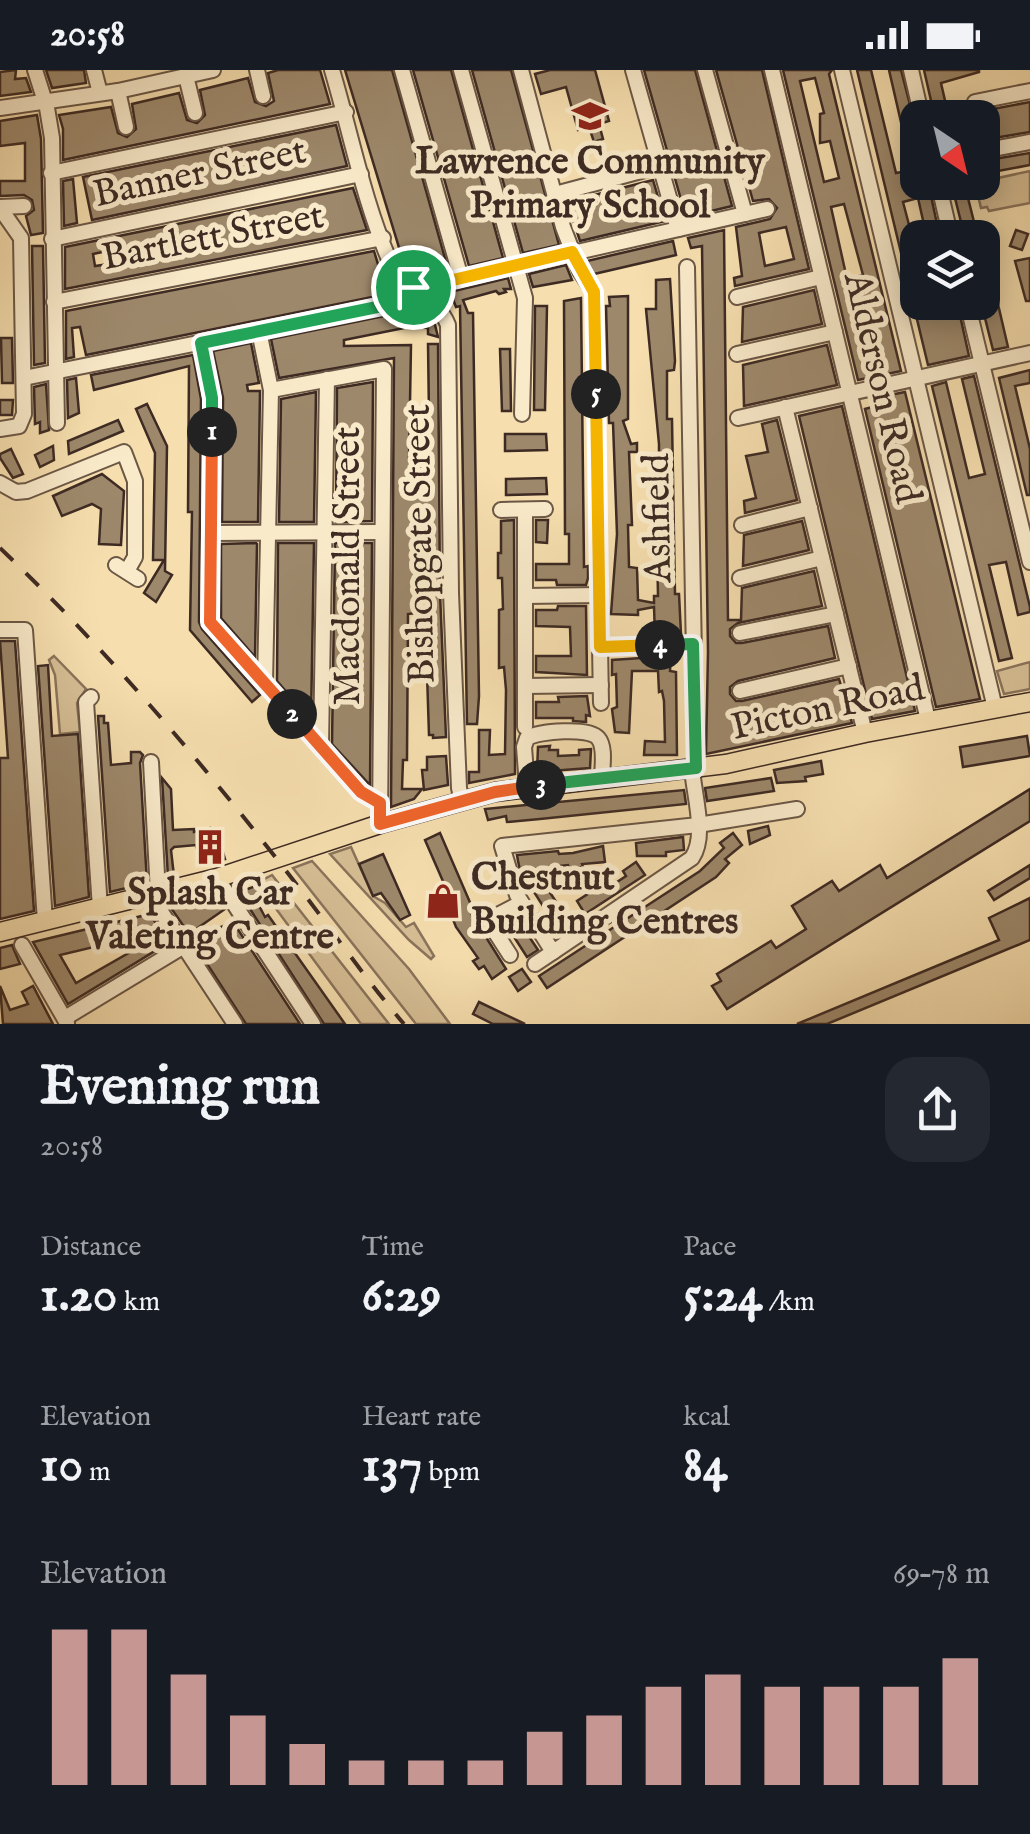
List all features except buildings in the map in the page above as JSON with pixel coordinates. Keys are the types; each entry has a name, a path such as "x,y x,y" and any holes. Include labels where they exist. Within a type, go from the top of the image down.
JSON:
{"main road":[{"name":"Picton Road","path":"0,932 217,878 380,824 527,786 694,768 1030,702"}],"street":[{"path":"35,70 52,138 58,423"},
{"path":"94,70 100,93"},
{"path":"0,108 118,91 158,76 186,76 213,70"},
{"path":"257,70 263,96"},
{"name":"Bishopgate Street","path":"332,70 392,265 399,276 440,309 448,325 451,594 462,801"},
{"path":"402,70 461,278"},
{"path":"461,70 525,298 522,414"},
{"path":"521,70 572,252 594,292 602,703"},
{"path":"632,70 678,229"},
{"path":"705,70 745,214"},
{"name":"Alderson Road","path":"772,70 928,720"},
{"path":"842,70 995,708"},
{"path":"911,70 918,100"},
{"path":"186,76 195,113"},
{"path":"118,91 126,127"},
{"path":"985,100 1030,91"},
{"path":"51,173 346,112"},
{"path":"1000,148 1030,142"},
{"path":"554,194 660,166"},
{"name":"Banner Street","path":"52,239 361,174"},
{"path":"0,207 24,206"},
{"path":"0,207 20,238 24,378 24,414 19,426 0,429"},
{"path":"24,378 392,304 430,287 516,264 767,209"},
{"name":"Bartlett Street","path":"54,302 383,238"},
{"name":"Ashfield","path":"687,267 698,825"},
{"path":"737,297 822,277"},
{"path":"970,320 1030,562"},
{"path":"259,331 271,390 265,684"},
{"path":"738,354 835,332"},
{"path":"201,343 212,398 210,622 361,792 380,803"},
{"path":"738,418 1030,353"},
{"name":"Macdonald Street","path":"327,379 384,369 380,824"},
{"path":"271,390 327,379 321,747"},
{"path":"784,407 865,733"},
{"path":"0,484 16,492 27,491 129,450 135,482 135,557 127,571"},
{"path":"742,524 810,508"},
{"path":"500,510 545,509"},
{"path":"524,511 525,727"},
{"path":"211,534 381,532"},
{"path":"740,578 822,558"},
{"path":"525,602 600,595"},
{"path":"740,633 836,614"},
{"path":"0,630 25,630 45,921"},
{"path":"600,647 693,644"},
{"path":"740,691 848,666"},
{"path":"525,686 601,685"},
{"path":"91,697 86,702 100,908"},
{"path":"527,786 524,748 527,738 537,732 589,732 597,736 602,744 602,778"},
{"path":"151,762 154,894 235,1024"},
{"path":"554,952 521,903 500,839 698,825 792,810 784,795"},
{"path":"535,964 686,864 699,845 698,825"},
{"path":"217,878 313,1024"},
{"path":"510,955 491,922 495,915 521,903"},
{"path":"22,946 66,1021 184,946"}],"shaded area":[{"path":"1030,171 1030,203 989,211 987,207 981,208 979,200 1000,200 1000,178"},
{"path":"54,656 86,689 77,703 80,732 60,734 55,675 49,660"},
{"path":"1030,662 1030,689 1004,694 997,671"},
{"path":"351,847 373,896 385,903 406,927 414,923 434,956 431,959 330,854"},
{"path":"312,861 409,969 450,1024 416,1024 293,868"},
{"path":"272,875 389,1024 361,1024 257,883"}],"railway":[{"path":"0,548 118,669 191,753 404,1024"}],"place":[{"name":"Lawrence Community Primary School","path":"590,116"},
{"name":"Splash Car Valeting Centre","path":"210,847"},
{"name":"Chestnut Building Centres","path":"443,901"}],"route":[{"path":"572,252 594,292 600,647 693,644 696,768 527,786 380,824 380,803 361,792 210,622 212,398 201,343 392,304 413,287 425,295 436,284 572,252"}]}
